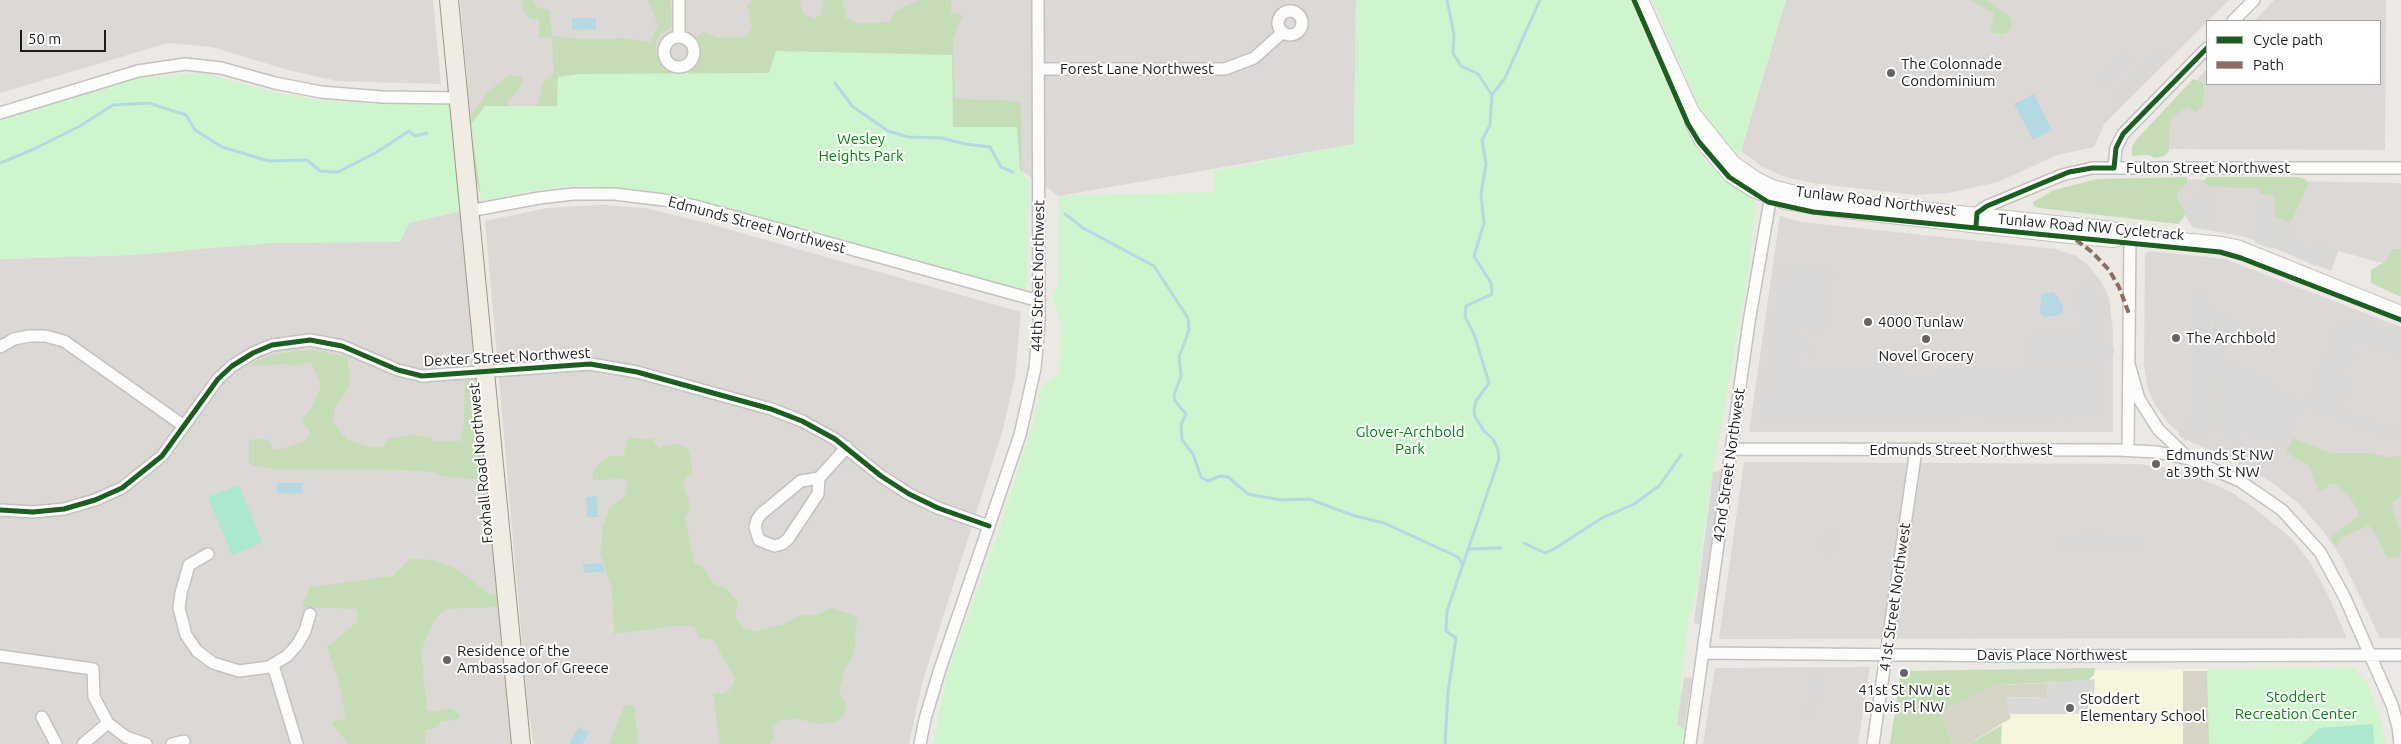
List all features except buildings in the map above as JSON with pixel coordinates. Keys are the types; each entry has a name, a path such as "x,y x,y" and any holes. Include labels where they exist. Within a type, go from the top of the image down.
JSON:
{"main road":[{"name":"Foxhall Road Northwest","path":"449,0 521,744"}],"street":[{"path":"679,0 680,37"},
{"name":"44th Street Northwest","path":"920,744 936,682 990,526 1029,402 1037,355 1039,301 1038,0"},
{"name":"Tunlaw Road Northwest","path":"1641,0 1692,112 1733,163 1771,192 1977,220 2113,229 2130,235 2206,242 2237,247 2401,313"},
{"path":"2234,20 2254,0"},
{"name":"Forest Lane Northwest","path":"1038,69 1225,68 1254,58 1269,47 1283,32"},
{"path":"2114,168 2116,148 2123,134 2206,49"},
{"path":"0,113 138,71 184,64 211,66 286,86 335,94 458,98"},
{"name":"Fulton Street Northwest","path":"1977,220 1987,206 2069,172 2092,168 2401,168"},
{"name":"42nd Street Northwest","path":"1690,744 1749,322 1771,192"},
{"name":"Edmunds Street Northwest","path":"469,211 538,198 573,194 614,194 664,200 695,206 1039,301"},
{"path":"2128,450 2130,235"},
{"path":"0,347 14,339 30,336 45,336 64,340 184,426"},
{"name":"Dexter Street Northwest","path":"0,510 53,511 76,506 113,493 154,463 218,379 232,366 253,353 283,343 310,340 326,342 352,350 398,370 422,376 590,364 626,369 787,414 813,426 847,447 881,476 909,494 938,508 990,526"},
{"path":"2129,364 2139,399 2148,417 2189,459"},
{"path":"819,478 818,494 786,542 774,546 759,540 755,527 756,520 761,514 801,481 819,478 847,447"},
{"name":"Edmunds Street Northwest","path":"1731,449 2128,450 2164,453 2189,459 2218,470 2258,492 2282,510 2301,528 2320,552 2336,580 2371,655 2395,713 2400,744"},
{"name":"41st Street Northwest","path":"1873,744 1916,450"},
{"path":"208,554 192,562 186,572 180,605 181,623 186,635 201,655 222,668 250,671 273,665 287,656 297,645 310,614"},
{"name":"Davis Place Northwest","path":"1703,653 2401,655"},
{"path":"0,656 93,669 94,697 108,723 126,737 146,744"},
{"path":"273,665 297,744"},
{"path":"42,717 56,744"},
{"path":"83,744 108,723"},
{"path":"172,744 184,741"}],"shaded area":[{"path":"0,0 433,0 441,84 337,81 288,70 212,47 168,43 0,93"},
{"path":"460,0 1356,0 1354,144 1059,196 1020,170 769,73 580,74 557,106 485,106 471,124"},
{"path":"1786,0 2229,0 2209,20 2206,20 2206,23 2105,123 2094,147 2057,155 1998,182 1948,193 1915,195 1813,183 1785,177 1761,166 1741,151"},
{"path":"2274,0 2386,0 2385,150 2165,149 2166,111 2206,70 2206,85 2381,85 2381,20 2255,20"},
{"path":"2159,49 2164,58 2120,102 2113,97"},
{"path":"2125,51 2132,56 2103,87 2097,80"},
{"path":"2165,179 2401,183 2401,264 2378,262 2338,251 2331,271 2246,237 2192,227"},
{"path":"2191,194 2210,194 2210,230 2198,229 2184,201 2191,201"},
{"path":"2257,199 2272,199 2273,249 2255,243"},
{"path":"602,205 645,208 706,223 1021,312 1015,377 1003,429 922,683 909,744 534,744 528,709 485,221 547,208"},
{"path":"466,210 513,744 0,744 0,259 132,255 269,243 409,223"},
{"path":"1780,216 1801,222 2055,249 2074,255 2087,264 2101,281 2109,298 2113,330 2113,432 1749,432"},
{"path":"2276,219 2294,225 2289,240 2304,243 2303,246 2311,249 2316,238 2323,241 2321,247 2334,252 2328,269 2317,264 2316,266 2276,248"},
{"path":"2149,251 2225,259 2401,327 2401,638 2380,638 2341,557 2323,531 2298,503 2274,484 2240,463 2191,442 2170,425 2156,406 2148,390 2144,364 2145,254"},
{"path":"1783,264 1834,270 1827,331 1795,328 1816,351 1810,355 1798,342 1793,344 1792,346 1801,349 1794,395 1785,396 1796,395 1801,368 1842,370 1845,367 1904,367 1906,375 1938,378 1939,368 1989,368 1990,373 2009,373 2010,369 2024,368 2103,368 2102,417 1760,418"},
{"path":"2088,281 2097,298 2103,316 2103,347 2114,347 2114,354 2104,354 2103,364 2027,364 2027,334 2093,334 2093,342 2094,332 2084,331 2080,310 2070,292"},
{"path":"2192,291 2206,292 2206,299 2209,300 2209,437 2191,438 2186,441 2178,434 2190,419 2192,411"},
{"path":"2215,313 2238,321 2223,360 2223,366 2227,362 2275,381 2273,388 2304,402 2285,448 2237,429 2235,434 2244,438 2241,447 2231,443 2225,429 2216,424 2214,417 2223,393 2215,389 2218,380 2210,377 2210,351 2215,335 2210,333"},
{"path":"2353,319 2401,336 2401,357 2360,341 2364,336 2353,341 2349,347 2356,351 2349,370 2341,367 2340,369 2343,376 2351,380 2341,406 2329,402 2329,407 2359,417 2359,420 2366,416 2372,418 2374,425 2386,431 2393,427 2399,429 2396,434 2390,437 2384,437 2306,407 2336,324 2348,329"},
{"path":"1744,462 2138,464 2169,468 2204,480 2233,493 2292,539 2310,562 2327,593 2347,638 1719,639"},
{"path":"1721,471 1701,624 1694,623 1713,472"},
{"path":"1829,526 1834,530 1833,557 1823,557 1823,532"},
{"path":"2077,534 2110,535 2111,538 2141,537 2138,549 2055,549 2056,537 2077,536"},
{"path":"1870,667 1858,744 1703,744 1715,668"},
{"name":"Stoddert Elementary School","path":"2207,669 2209,744 1933,744 1930,672"},
{"path":"1812,671 1821,672 1819,693 1814,692 1813,695 1818,696 1815,717 1805,716"},
{"path":"2183,671 2212,671 2266,744 2183,744"},
{"path":"1684,677 1692,678 1684,729 1677,724"},
{"path":"2095,679 2093,705 2088,706 2087,714 2010,714 2004,697 2047,698 2048,683"},
{"path":"2048,683 2047,698 2005,697 2011,718 1969,744 1952,744 1940,712 1996,685"}],"green space":[{"name":"Wesley Heights Park","path":"522,0 533,0 536,7 549,10 552,36 581,39 626,38 650,42 658,25 648,0 670,0 671,28 660,34 656,41 656,53 663,69 677,74 687,74 698,62 699,45 696,37 703,32 719,38 745,37 748,35 752,27 747,5 753,0 799,0 804,15 815,19 822,14 824,0 843,0 845,17 856,23 889,22 897,10 919,0 951,0 951,13 963,15 953,38 955,99 1004,100 1021,103 1022,282 666,190 578,184 484,197 479,191 476,180 471,116 488,92 510,75 522,77 523,82 507,102 509,106 516,109 533,107 539,104 544,80 551,79 554,70 552,38 539,37 539,19 531,19 524,12"},
{"name":"Glover-Archbold Park","path":"1356,0 1630,0 1688,132 1707,163 1756,201 1748,275 1707,505 1697,590 1689,615 1680,689 1691,711 1684,744 933,744 948,670 1000,528 1035,416 1040,388 1059,372 1061,325 1052,296 1058,288 1059,196 1214,192 1214,171 1354,144"},
{"path":"1652,0 1786,0 1740,153 1734,159 1704,119"},
{"path":"1971,0 1987,0 2008,15 2012,21 2010,29 2005,34 1994,34 1991,30 1994,14"},
{"name":"Wesley Heights Park","path":"776,51 952,55 953,127 1017,127 1020,170 1029,181 1027,293 728,208 651,191 573,186 525,192 482,204 471,124 485,106 557,106 558,77 580,74 769,73"},
{"path":"204,73 269,91 312,99 369,104 462,104 466,210 409,223 400,242 269,243 132,255 0,259 0,117 133,78"},
{"path":"2193,79 2205,84 2203,104 2196,112 2188,107 2172,117 2169,125 2169,151 2164,156 2156,158 2148,155 2132,156 2132,147 2136,140"},
{"path":"2187,177 2187,183 2177,192 2177,198 2185,212 2184,217 2178,224 2039,208 2034,206 2033,202 2054,190 2097,179"},
{"path":"2207,177 2298,177 2305,179 2308,184 2293,218 2289,222 2275,217 2274,195 2260,194 2259,188 2210,187 2204,182"},
{"path":"2392,249 2401,249 2401,297 2371,283 2371,270 2386,261"},
{"path":"310,350 348,357 349,387 335,407 333,422 347,440 371,447 384,446 387,439 409,435 430,437 435,442 460,441 464,424 465,381 477,382 484,480 441,476 433,472 409,470 276,469 254,466 249,463 249,441 254,439 261,438 269,441 273,449 279,450 306,441 310,430 303,424 302,419 311,409 321,386 311,362 294,366 288,364 252,366 252,363 276,354"},
{"path":"632,438 652,439 659,448 675,443 688,448 692,472 684,480 683,484 690,508 685,518 694,562 703,567 714,584 724,587 735,598 738,603 735,617 744,629 755,631 784,624 803,614 817,615 830,608 854,615 857,619 854,652 844,672 840,686 840,694 847,705 843,716 835,722 816,724 799,719 780,720 772,727 774,739 769,744 720,744 713,694 725,693 736,679 713,640 699,638 695,627 692,626 674,626 614,634 612,589 600,551 602,529 609,509 625,495 628,483 624,479 594,480 593,469 610,456 624,456 627,440"},
{"path":"2293,438 2330,453 2370,453 2388,457 2401,456 2401,496 2391,504 2401,534 2401,553 2398,557 2387,557 2372,528 2368,526 2340,538 2339,544 2336,545 2331,537 2359,516 2357,508 2348,495 2336,484 2330,484 2322,491 2318,490 2310,467 2286,452"},
{"path":"239,485 262,543 232,555 208,497"},
{"path":"411,558 433,560 457,569 489,594 497,595 499,607 445,609 433,622 421,651 427,711 452,709 461,717 441,722 437,727 425,730 425,744 348,744 331,722 346,718 338,680 327,647 357,622 357,609 301,607 310,587 393,576"},
{"path":"2095,668 2094,675 2087,681 1996,685 1940,712 1952,744 1890,744 1901,672"},
{"name":"Stoddert Recreation Center","path":"2354,668 2368,684 2379,715 2386,744 2209,744 2207,669"},
{"path":"625,705 634,706 638,744 609,744"},
{"path":"2373,724 2374,744 2302,744 2319,728"},
{"path":"2002,725 2001,744 1969,744"}],"water":[{"path":"572,18 596,18 596,29 572,30"},
{"path":"2034,94 2052,130 2033,140 2014,104"},
{"path":"2054,292 2063,306 2063,311 2060,315 2044,317 2040,312 2042,294"},
{"path":"277,483 303,483 302,494 277,493"},
{"path":"597,496 598,517 587,517 586,497"},
{"path":"603,563 604,572 584,573 583,564"},
{"path":"579,727 589,733 582,744 569,744"}],"waterway":[{"path":"1447,0 1454,35 1453,53 1461,66 1478,74 1492,95"},
{"path":"1445,744 1448,692 1456,638 1446,631 1447,611 1499,459 1498,449 1493,439 1484,431 1475,417 1476,401 1489,383 1474,334 1465,317 1466,306 1492,294 1491,283 1474,256 1484,223 1481,194 1486,164 1482,140 1490,125 1492,95 1505,78 1540,0"},
{"path":"835,83 852,106 888,131 908,137 942,138 965,144 990,147 1001,167 1013,172"},
{"path":"0,163 34,149 80,126 113,105 149,103 186,115 195,130 222,147 269,161 307,160 320,171 338,172 377,152 409,131 415,136 427,133"},
{"path":"1065,214 1083,228 1154,266 1188,318 1189,330 1179,357 1181,376 1174,395 1175,401 1186,414 1181,424 1182,440 1193,454 1201,477 1208,481 1220,476 1228,477 1248,494 1281,500 1309,499 1355,516 1384,523 1458,557 1463,565"},
{"path":"1524,543 1545,553 1554,549 1602,518 1634,504 1659,486 1681,455"},
{"path":"1469,549 1501,548"}],"marked path":[{"path":"2076,240 2092,252 2109,270 2119,287 2129,314"}],"cycle path":[{"name":"Tunlaw Road NW Cycletrack","path":"1634,0 1688,124 1699,142 1729,177 1768,202 1813,212 2220,252 2241,258 2401,320"},
{"name":"Tunlaw Road NW Cycletrack","path":"1976,226 1977,213 1987,206 2069,172 2092,168 2114,168 2116,148 2123,134 2206,49"},
{"path":"0,510 33,512 64,509 95,500 122,488 162,456 218,379 232,366 253,353 272,345 310,340 342,346 398,370 422,376 590,364 637,372 771,409 802,421 835,439 881,476 909,494 938,508 989,526"}],"place":[{"name":"The Colonnade Condominium","path":"1891,73"},
{"name":"4000 Tunlaw","path":"1868,322"},
{"name":"The Archbold","path":"2176,338"},
{"name":"Novel Grocery","path":"1926,339"},
{"name":"Edmunds St NW at 39th St NW","path":"2156,464"},
{"name":"Residence of the Ambassador of Greece","path":"447,660"},
{"name":"41st St NW at Davis Pl NW","path":"1904,673"},
{"name":"Stoddert Elementary School","path":"2070,708"}]}
